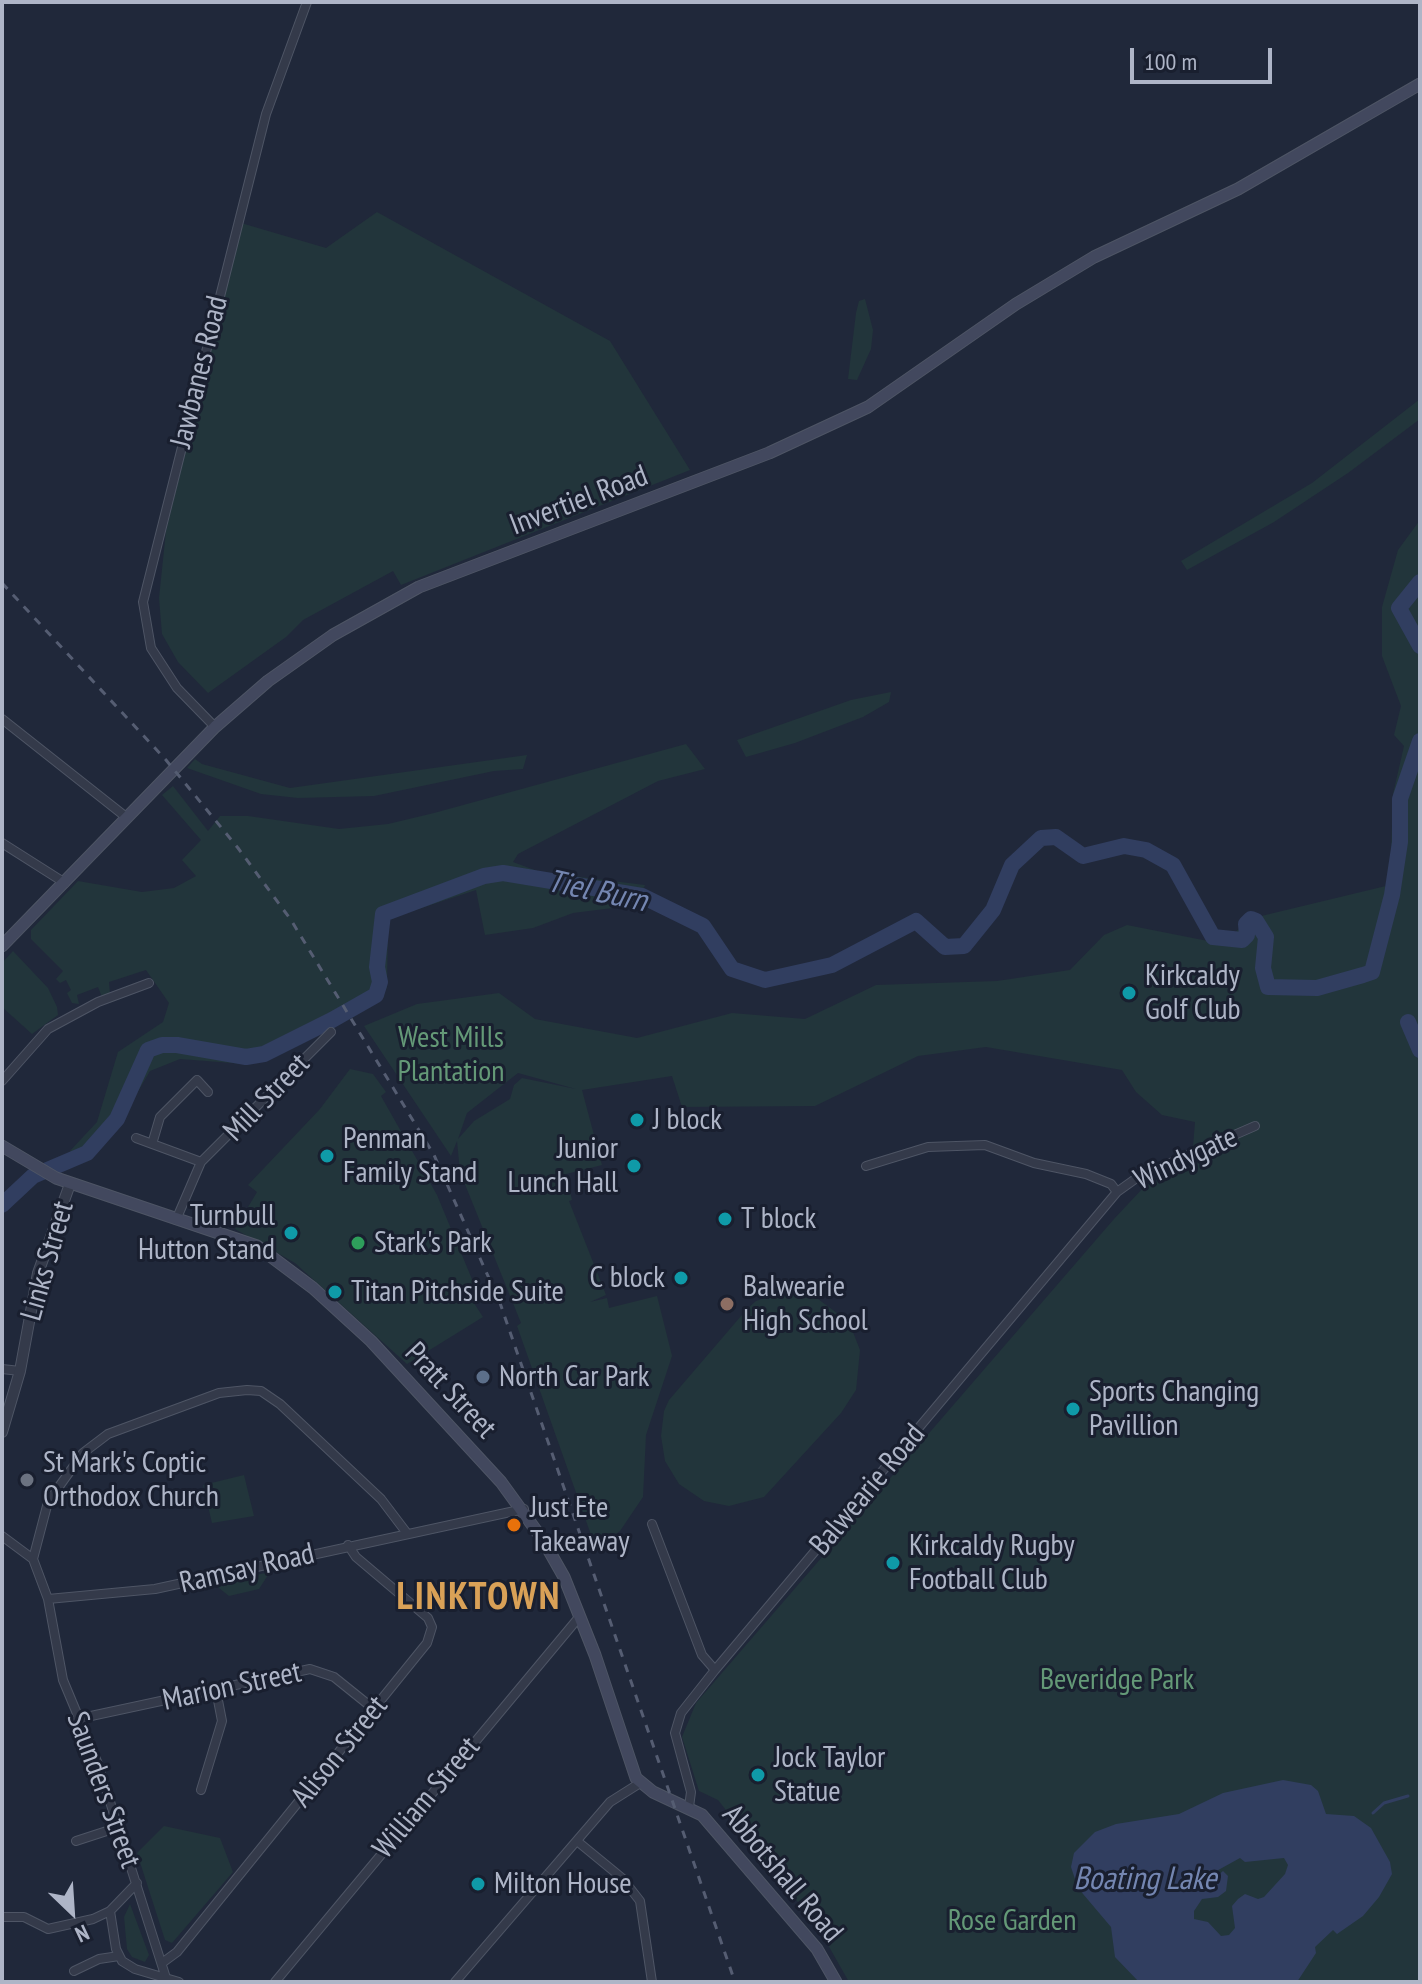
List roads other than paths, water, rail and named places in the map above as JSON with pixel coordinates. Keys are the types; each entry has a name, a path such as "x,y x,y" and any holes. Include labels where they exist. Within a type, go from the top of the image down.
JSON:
{"main road":[{"name":"Invertiel Road","path":"2,946 215,727 268,681 333,635 419,587 769,453 868,407 1016,304 1094,257 1238,189 1420,84"},
{"name":"Pratt Street","path":"2,1146 70,1184 257,1246 313,1288 407,1378 524,1509 560,1570 580,1616 640,1783"},
{"name":"Abbotshall Road","path":"640,1783 702,1815 817,1949 836,1982"}],"street":[{"name":"Jawbanes Road","path":"215,727 177,688 151,648 143,602 266,114 307,2"},
{"path":"2,719 126,817"},
{"path":"2,843 65,883"},
{"path":"2,1081 48,1029 98,1002 149,983"},
{"name":"Mill Street","path":"175,1221 201,1162 331,1032"},
{"name":"Mill Street","path":"152,1144 160,1117 197,1080 208,1092"},
{"name":"Windygate","path":"1117,1192 1138,1177 1255,1126"},
{"name":"Mill Street","path":"136,1138 201,1162"},
{"path":"866,1166 928,1147 985,1145 1034,1163 1086,1174 1111,1184 1117,1192"},
{"name":"Links Street","path":"2,1432 20,1371 38,1273 70,1184"},
{"name":"Balwearie Road","path":"689,1807 691,1792 675,1733 681,1713 1117,1192"},
{"path":"2,1369 20,1371"},
{"path":"33,1559 48,1502 83,1453 108,1434 219,1393 247,1390 261,1391 280,1404 381,1499 406,1532"},
{"name":"Ramsay Road","path":"48,1599 155,1589 406,1532 524,1509"},
{"path":"652,1524 702,1655 715,1670"},
{"path":"2,1536 33,1559 48,1599"},
{"name":"Alison Street","path":"162,1963 177,1952 427,1643 432,1627 428,1618 356,1557 348,1545"},
{"name":"Saunders Street","path":"48,1599 63,1680 98,1764 166,1978"},
{"name":"William Street","path":"275,1982 580,1616"},
{"name":"Marion Street","path":"77,1719 310,1669 334,1677 375,1710"},
{"path":"201,1790 222,1721 216,1690"},
{"path":"455,1982 610,1802 640,1783"},
{"path":"76,1841 119,1827"},
{"path":"577,1841 622,1878 640,1901 652,1982"},
{"path":"2,1917 24,1917 48,1929 93,1919 110,1911 137,1883"},
{"path":"110,1911 119,1956 135,1969 179,1982"},
{"path":"74,1971 99,1959 119,1956"}],"water":[{"name":"Boating Lake","path":"1283,1780 1311,1785 1318,1791 1326,1814 1354,1816 1371,1828 1390,1862 1392,1874 1363,1916 1337,1934 1333,1930 1315,1947 1316,1953 1297,1982 1139,1982 1115,1957 1111,1927 1078,1888 1071,1867 1074,1853 1095,1832 1116,1824 1179,1814 1223,1793","holes":["1240,1858 1245,1862 1284,1858 1288,1865 1285,1874 1264,1897 1258,1899 1245,1894 1238,1899 1232,1906 1235,1928 1229,1935 1221,1936 1208,1922 1194,1919 1194,1911 1202,1899 1218,1897 1226,1891 1228,1876 1223,1871 1215,1878 1211,1874"]}],"waterway":[{"name":"Tiel Burn","path":"1420,582 1399,608 1420,646"},
{"name":"Tiel Burn","path":"2,1205 33,1176 87,1153 117,1119 148,1050 162,1045 177,1045 246,1057 264,1054 332,1020 376,995 380,982 377,967 383,914 484,876 503,873 642,896 703,926 732,969 765,980 832,965 916,921 945,947 964,946 993,910 1012,865 1041,838 1056,837 1083,856 1124,846 1146,850 1173,865 1213,937 1242,940 1247,935 1246,924 1251,919 1256,921 1266,937 1263,968 1268,987 1317,988 1363,975 1372,972 1392,895 1400,842 1400,799 1420,741"},
{"path":"1408,1022 1420,1050"},
{"path":"1373,1813 1384,1803 1408,1796"}],"railway":[{"path":"2,583 166,760 238,848 291,920 434,1155 500,1303 735,1982"}],"place":[{"name":"Kirkcaldy Golf Club","path":"1129,993"},
{"name":"J block","path":"637,1120"},
{"name":"Penman Family Stand","path":"327,1156"},
{"name":"Junior Lunch Hall","path":"634,1166"},
{"name":"T block","path":"725,1219"},
{"name":"Turnbull Hutton Stand","path":"291,1233"},
{"name":"Stark's Park","path":"358,1243"},
{"name":"C block","path":"681,1278"},
{"name":"Titan Pitchside Suite","path":"335,1292"},
{"name":"Balwearie High School","path":"727,1304"},
{"name":"North Car Park","path":"483,1377"},
{"name":"Sports Changing Pavillion","path":"1073,1409"},
{"name":"St Mark's Coptic Orthodox Church","path":"27,1480"},
{"name":"Just Ete Takeaway","path":"514,1525"},
{"name":"Kirkcaldy Rugby Football Club","path":"893,1563"},
{"name":"Jock Taylor Statue","path":"758,1775"},
{"name":"Milton House","path":"478,1884"}],"district":[{"name":"LINKTOWN","path":"479,1598"}],"park label":[{"name":"West Mills Plantation","path":"451,1055"},
{"name":"Beveridge Park","path":"1117,1680"},
{"name":"Rose Garden","path":"1012,1921"}]}
